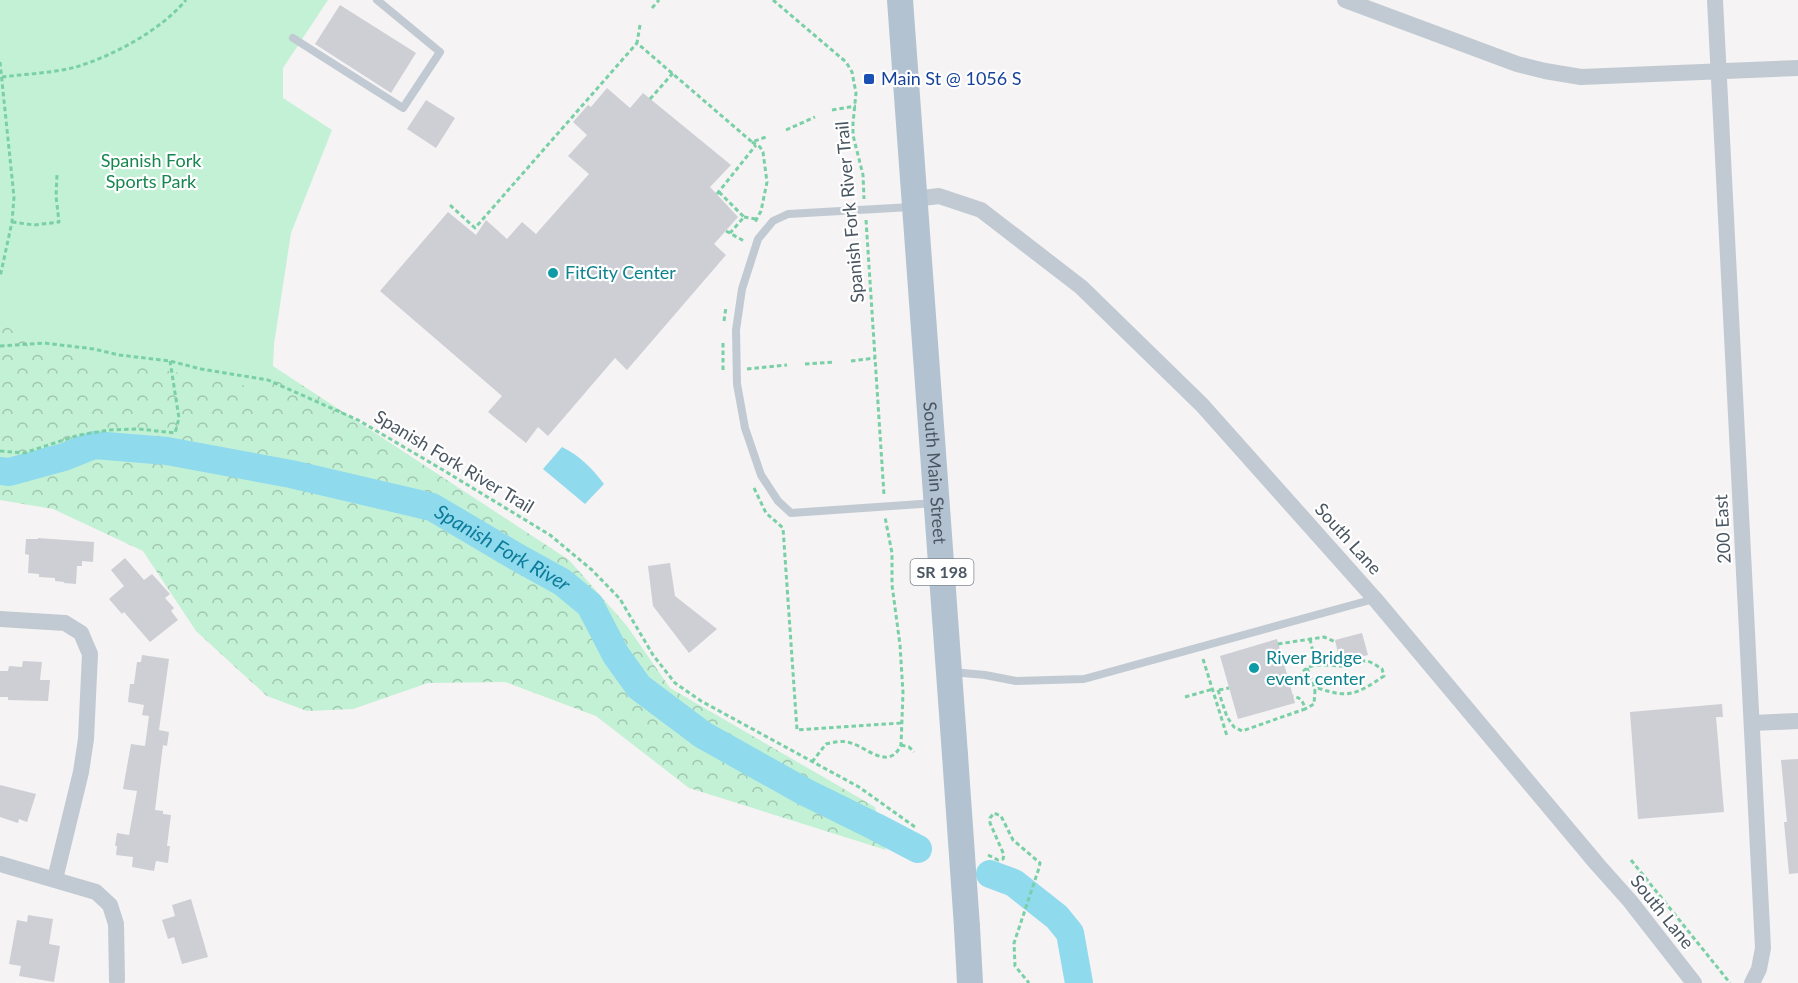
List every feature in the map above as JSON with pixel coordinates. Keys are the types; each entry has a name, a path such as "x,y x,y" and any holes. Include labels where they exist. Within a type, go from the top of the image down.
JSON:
{"main road":[{"name":"South Main Street","path":"900,0 970,983"}],"street":[{"path":"1345,0 1517,64 1545,71 1581,76 1798,68"},
{"name":"200 East","path":"1715,0 1763,948 1759,969 1752,983"},
{"name":"South Lane","path":"915,203 939,196 981,210 1080,287 1202,405 1375,599 1630,901 1694,983"},
{"path":"0,619 65,623 81,633 90,654 86,739 81,772 55,879"},
{"path":"1752,723 1798,721"},
{"path":"0,864 96,892 110,905 116,924 117,980"}],"lane":[{"path":"293,38 403,108 440,52 377,0"},
{"path":"915,203 865,210 788,214 773,221 758,239 742,289 736,330 737,384 745,428 761,475 778,501 791,513 937,503"},
{"path":"949,672 985,675 1016,681 1084,680 1375,599"}],"path":[{"path":"1,77 75,67 113,53 151,31 186,0"},
{"path":"652,8 659,0"},
{"name":"Spanish Fork River Trail","path":"773,0 846,62 852,72 856,93 853,135 863,176 886,520 892,553 892,585 900,645 903,693 901,745"},
{"path":"450,205 475,228 637,43 640,25"},
{"path":"637,43 752,142 766,137"},
{"path":"0,62 14,197 12,222 0,277"},
{"path":"651,99 673,73"},
{"path":"832,110 856,106"},
{"path":"786,130 815,117"},
{"path":"756,145 718,193 744,217 756,219"},
{"path":"12,222 34,225 59,222 56,196 57,175"},
{"path":"730,233 744,217"},
{"path":"726,231 744,242"},
{"name":"Spanish Fork River Trail","path":"0,346 44,343 170,361 201,369 268,380 358,420 550,535 592,570 620,599 653,655 675,683 700,701 859,787 915,827"},
{"path":"851,361 875,358"},
{"path":"0,452 24,453 80,435 109,430 139,429 175,433 179,418 170,361"},
{"path":"805,364 834,362"},
{"path":"747,369 787,365"},
{"path":"1278,644 1324,637 1336,642"},
{"path":"1310,639 1316,665"},
{"path":"1213,656 1203,659 1227,736"},
{"path":"1288,680 1294,683 1299,681 1300,674 1316,665 1346,666 1352,662 1367,660 1382,669 1384,676 1355,693 1341,695 1318,688 1315,690"},
{"path":"1218,690 1227,717 1234,727 1242,730 1314,704 1315,690 1307,668"},
{"path":"1185,697 1213,689 1229,688"},
{"path":"1293,696 1304,702 1305,709"},
{"path":"812,762 826,744 836,742 848,741 873,755 882,757 891,756 898,751 901,745 909,747 914,752"},
{"path":"988,855 998,860 1003,859 1004,855 990,824 990,818 994,813 1001,816 1013,840 1040,862 1014,943 1015,966 1029,983"},
{"path":"1631,860 1730,983"}],"green space":[{"name":"Spanish Fork Sports Park","path":"0,0 328,0 283,68 283,98 332,130 291,233 274,344 273,366 279,370 268,384 256,459 0,463"},
{"path":"0,320 16,334 94,365 149,367 263,389 279,370 569,560 627,626 670,688 875,807 886,850 689,788 596,716 505,682 428,683 353,709 307,711 267,696 196,631 143,551 53,509 0,500"}],"water":[{"path":"562,447 585,463 604,484 585,504 543,469"}],"building":[{"path":"340,5 416,53 391,93 315,44"},
{"name":"FitCity Center","path":"607,88 630,108 643,93 731,165 710,187 738,217 714,244 726,255 627,370 615,358 548,436 538,427 526,443 488,412 502,396 380,291 448,212 476,235 486,220 507,239 522,222 536,234 589,174 568,156 587,135 573,122 588,105 591,107"},
{"path":"426,100 455,118 436,148 407,129"},
{"path":"26,539 94,542 93,562 82,561 82,566 77,566 76,584 28,573 29,555 25,554"},
{"path":"125,558 144,580 152,574 170,594 165,598 174,608 171,611 178,620 150,642 124,612 122,614 109,599 124,586 111,570"},
{"path":"670,563 675,596 717,629 689,653 653,606 648,566"},
{"path":"1362,633 1368,655 1340,662 1335,640"},
{"name":"River Bridge event center","path":"1277,639 1295,703 1238,719 1220,656"},
{"path":"142,655 169,659 159,730 169,732 167,746 163,745 155,810 171,815 167,846 170,846 168,863 156,861 154,871 132,867 133,857 116,855 117,846 115,846 117,833 129,835 137,791 123,789 131,744 145,746 149,716 142,715 144,705 128,702 130,684 134,684 137,662 141,662"},
{"path":"23,661 42,662 40,680 50,680 48,701 8,700 8,697 0,697 0,671 8,671 9,666 22,667"},
{"path":"1722,704 1723,717 1716,717 1724,812 1638,819 1630,712"},
{"path":"1798,759 1798,873 1789,874 1781,760"},
{"path":"0,785 36,794 27,822 19,819 18,823 0,817"},
{"path":"191,899 208,957 182,964 174,937 168,939 162,920 175,916 172,905"},
{"path":"28,915 53,919 49,944 60,946 54,982 19,976 21,966 9,964 17,920 27,922"}],"waterway":[{"name":"Spanish Fork River","path":"0,471 9,472 64,457 94,445 167,451 291,474 432,507 562,582 590,605 616,655 639,687 703,735 805,792 918,849"},
{"name":"Spanish Fork River","path":"990,874 1014,883 1057,917 1070,933 1079,983"}],"place":[{"name":"Main St @ 1056 S","path":"869,79"},
{"name":"FitCity Center","path":"553,273"},
{"name":"River Bridge event center","path":"1254,668"}]}
